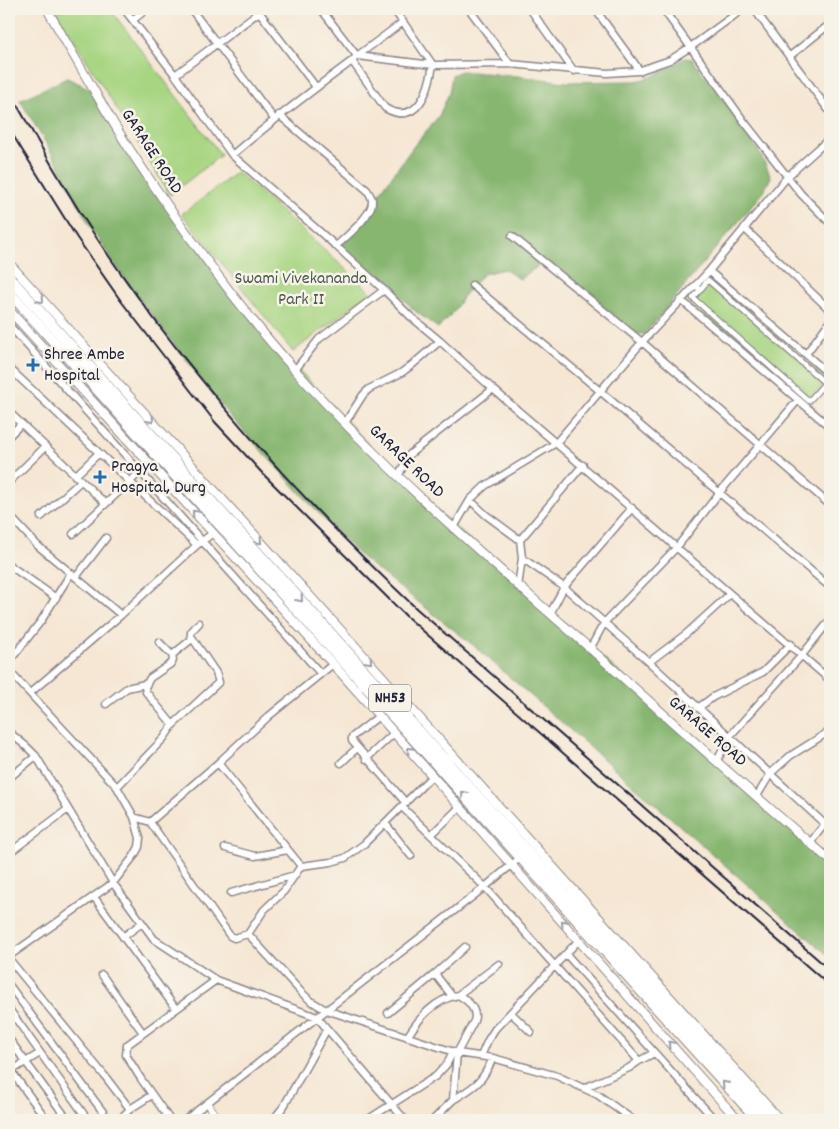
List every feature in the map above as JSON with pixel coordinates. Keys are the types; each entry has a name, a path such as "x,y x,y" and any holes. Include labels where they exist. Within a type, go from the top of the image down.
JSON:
{"highway":[{"name":"NH53","path":"9,277 770,1120"},
{"name":"NH53","path":"9,292 302,623 521,857 758,1120"}],"street":[{"name":"GARAGE ROAD","path":"47,9 130,149 173,214 257,325 295,370 345,423 453,529 830,860"},
{"path":"124,9 134,19 232,155 336,246 410,316 440,340 493,389 677,546 730,594 803,654 830,680"},
{"path":"134,19 146,9"},
{"path":"191,9 277,117 367,190 371,196 372,203 365,218 336,246"},
{"path":"321,9 385,108 406,113 415,109 422,102 431,79 433,65 393,9"},
{"path":"469,9 510,64"},
{"path":"530,9 574,71"},
{"path":"595,9 640,71"},
{"path":"663,9 692,46 743,120 801,194 830,223"},
{"path":"354,58 433,65 510,64 608,74 640,71 670,60 743,9"},
{"path":"754,9 830,112"},
{"path":"176,76 260,10 316,87"},
{"path":"232,155 277,117 403,22"},
{"path":"790,56 830,24"},
{"path":"453,529 470,500 484,486 556,443 680,300 697,288 708,280 825,383 809,401 693,298 697,288 709,271 788,176 830,138"},
{"path":"744,228 830,310"},
{"path":"512,236 642,342 830,505"},
{"path":"9,264 356,647 780,1120"},
{"path":"709,271 830,375"},
{"path":"472,285 720,492 830,587"},
{"path":"295,370 319,340 384,290"},
{"path":"680,300 830,427"},
{"path":"9,310 213,534 302,623 333,664 738,1120"},
{"path":"806,354 830,321"},
{"path":"9,325 141,472 200,543 321,674"},
{"path":"345,423 369,389 401,373 440,340"},
{"path":"9,368 130,482 200,543"},
{"path":"398,476 410,454 493,389"},
{"path":"590,649 604,623 677,546 798,400"},
{"path":"9,412 106,504"},
{"path":"9,436 21,424"},
{"path":"10,481 44,447"},
{"path":"75,476 99,453"},
{"path":"73,534 149,464"},
{"path":"520,540 583,465"},
{"path":"41,517 81,481"},
{"path":"470,500 520,540 522,558 518,587"},
{"path":"550,614 564,587 632,508"},
{"path":"9,515 36,546 121,614"},
{"path":"30,693 200,543 213,534"},
{"path":"9,662 73,575 106,538"},
{"path":"522,558 564,587 649,662 830,829"},
{"path":"9,564 56,598"},
{"path":"649,662 686,634 730,594"},
{"path":"717,761 729,737 803,654 830,620"},
{"path":"117,787 164,738 173,725 219,682 216,673 192,639 191,632 199,623"},
{"path":"172,655 192,639"},
{"path":"106,704 127,688 145,684 150,678 172,663 172,655 159,642"},
{"path":"698,708 707,701 763,672 791,644"},
{"path":"150,822 269,716 333,664"},
{"path":"9,671 117,787 134,816 140,838 139,847 134,856 113,883 9,956"},
{"path":"145,684 146,692 173,725"},
{"path":"379,716 352,737 352,741 357,748 431,835 485,887 639,1061"},
{"path":"757,796 771,773 790,756 830,731"},
{"path":"9,732 36,756 113,883 158,943 216,980 317,1017 405,1120"},
{"path":"366,758 394,733"},
{"path":"340,763 357,748"},
{"path":"9,778 36,756"},
{"path":"218,763 302,866"},
{"path":"134,816 150,822 230,936 234,938 248,934 264,910 284,891 302,866 345,858 364,844 432,776"},
{"path":"431,835 460,807"},
{"path":"9,853 68,809"},
{"path":"810,843 830,820"},
{"path":"385,823 411,856"},
{"path":"225,848 255,856 288,850"},
{"path":"186,1120 521,857"},
{"path":"230,893 295,875"},
{"path":"94,897 176,1010"},
{"path":"123,937 142,924"},
{"path":"248,934 302,993 326,1010 455,1052 494,1058 557,1076 598,1095 634,1120"},
{"path":"481,1056 491,1034 579,940"},
{"path":"388,1013 436,974 465,947"},
{"path":"566,954 715,1120"},
{"path":"9,960 104,1074 130,1109"},
{"path":"407,1037 429,1009 437,1003 455,996 499,964"},
{"path":"367,1120 442,1070 476,1016 475,1011 463,998 455,996 436,974"},
{"path":"102,975 143,1033"},
{"path":"170,1120 126,1056 125,1050 127,1045 216,980"},
{"path":"9,985 103,1112 103,1118 98,1120"},
{"path":"9,1009 88,1120"},
{"path":"510,1013 531,1032"},
{"path":"273,1120 284,1106 327,1029"},
{"path":"9,1039 68,1120"},
{"path":"453,1100 455,1052"},
{"path":"40,1053 10,1070 47,1120"},
{"path":"584,1088 629,1068 654,1053"},
{"path":"433,1120 453,1100 480,1082 494,1058"},
{"path":"124,1120 124,1116 130,1109 152,1095"},
{"path":"207,1103 219,1120"},
{"path":"723,1120 732,1112"}],"green space":[{"path":"55,9 110,9 221,155 170,195"},
{"path":"685,58 692,59 746,131 771,177 763,193 645,334 632,334 560,271 538,266 520,279 504,269 483,274 464,295 452,314 438,328 342,249 342,245 413,147 439,116 449,93 452,75 461,71 565,82 636,81 651,77"},
{"path":"67,78 95,91 173,214 257,325 398,476 830,860 830,957 473,645 361,557 228,414 132,289 92,230 57,162 20,100"},
{"name":"Swami Vivekananda Park II","path":"237,172 371,292 293,352 182,214"},
{"path":"707,277 828,380 808,405 687,300"}],"railway":[{"path":"9,91 70,196 127,282 203,382 285,476 372,566 417,609 830,970"},
{"path":"9,129 77,238 121,301 215,422 264,475 406,616 830,986"}],"place":[{"name":"Shree Ambe Hospital","path":"33,365"},
{"name":"Pragya Hospital, Durg","path":"100,477"}]}
